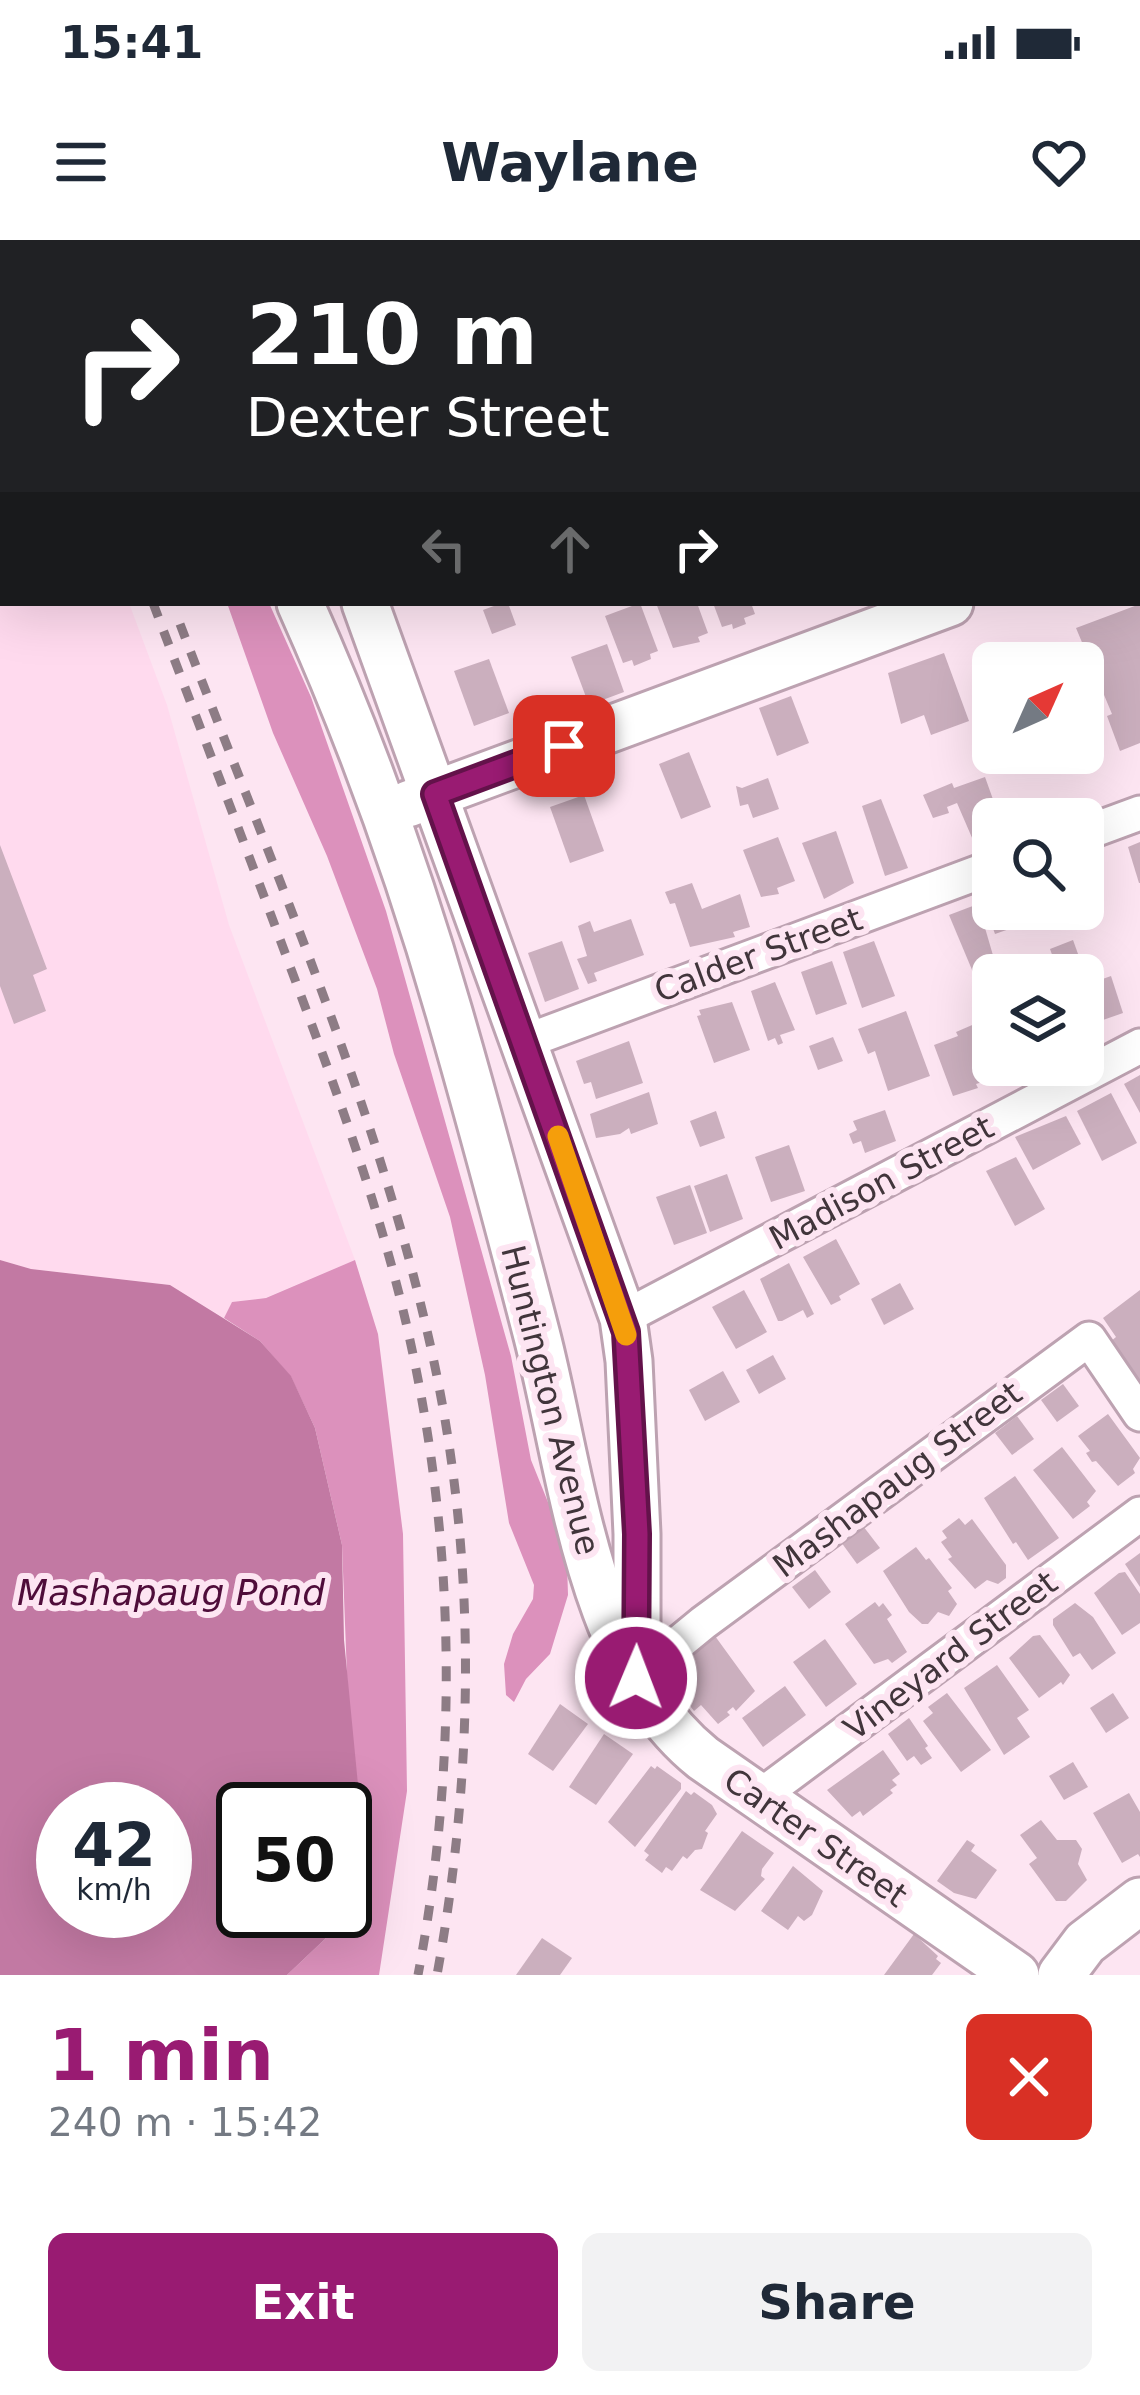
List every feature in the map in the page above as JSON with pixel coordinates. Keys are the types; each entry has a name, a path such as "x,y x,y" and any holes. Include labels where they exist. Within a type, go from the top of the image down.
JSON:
{"main road":[{"name":"Huntington Avenue","path":"301,606 432,952 538,1340 598,1586 636,1678"},
{"name":"Huntington Avenue","path":"366,606 622,1318 628,1347 637,1534 636,1678"},
{"path":"383,813 942,606"},
{"name":"Carter Street","path":"636,1678 657,1713 681,1739 1016,1975"},
{"path":"1061,1975 1085,1943 1140,1901"}],"street":[{"path":"1104,826 1140,813"},
{"name":"Calder Street","path":"524,1042 972,875"},
{"name":"Madison Street","path":"622,1318 1140,1046"},
{"name":"Mashapaug Street","path":"636,1678 1041,1370 1089,1339 1140,1414"},
{"name":"Vineyard Street","path":"759,1797 1140,1514"}],"shaded area":[{"path":"0,606 130,606 167,705 229,925 355,1260 265,1298 232,1302 224,1318 170,1285 31,1269 0,1260"},
{"path":"228,606 270,606 311,697 386,911 511,1356 531,1460 558,1527 567,1563 568,1595 550,1654 526,1679 514,1702 506,1695 504,1664 513,1634 533,1599 534,1585 509,1523 485,1375 450,1217 394,1054 377,989 327,856 273,733"},
{"path":"355,1260 378,1334 403,1534 407,1791 379,1975 287,1975 325,1938 372,1938 372,1782 351,1782 342,1545 315,1428 291,1377 260,1341 224,1318 232,1302 266,1298"}],"water":[{"name":"Mashapaug Pond","path":"0,1260 31,1269 170,1285 260,1341 291,1376 315,1428 342,1545 344,1640 358,1782 216,1782 216,1938 325,1938 287,1975 0,1975"}],"building":[{"path":"509,606 516,625 492,634 483,610"},
{"path":"641,606 658,651 634,666 632,660 623,663 605,616"},
{"path":"657,606 698,606 708,633 698,637 700,642 673,648"},
{"path":"714,606 752,606 755,614 744,618 746,624 722,627"},
{"path":"1140,606 1140,743 1120,751 1107,716 1112,714 1104,695 1104,642 1082,642 1076,628"},
{"path":"607,644 624,692 589,705 571,657"},
{"path":"944,653 969,721 931,735 924,715 901,724 888,673"},
{"path":"489,659 509,713 474,726 454,671"},
{"path":"791,696 809,743 777,756 759,708"},
{"path":"689,752 711,807 681,819 659,764"},
{"path":"985,777 992,798 972,798 972,838 957,803 947,807 949,813 933,818 923,795 952,783 954,788"},
{"path":"768,778 779,809 753,818 748,804 740,806 736,786"},
{"path":"584,795 604,851 570,863 550,807"},
{"path":"881,799 908,868 885,876 862,806"},
{"path":"836,831 854,883 824,899 802,843"},
{"path":"778,837 795,881 777,888 779,894 761,897 743,850"},
{"path":"1140,842 1140,883 1139,883 1128,847"},
{"path":"0,845 47,969 33,975 46,1011 14,1024 0,986"},
{"path":"692,883 702,909 740,894 750,927 733,932 735,937 690,947 675,903 670,904 665,892"},
{"path":"972,906 972,930 986,930 993,954 972,954 972,970 949,915"},
{"path":"631,919 644,955 594,973 597,981 588,984 577,959 587,956 578,926 590,921 594,932"},
{"path":"1073,940 1078,954 1052,954 1050,949"},
{"path":"562,941 579,989 545,1002 528,953"},
{"path":"874,941 895,996 862,1008 843,952"},
{"path":"832,961 847,1004 816,1015 801,972"},
{"path":"1111,976 1123,1013 1104,1020 1104,978"},
{"path":"775,982 795,1030 780,1035 783,1043 778,1045 775,1038 768,1041 751,991"},
{"path":"732,1002 750,1050 714,1063 697,1016 699,1010"},
{"path":"906,1011 930,1076 888,1091 875,1051 868,1054 858,1029"},
{"path":"972,1025 972,1086 978,1088 953,1096 934,1045 958,1036 956,1032"},
{"path":"833,1037 843,1061 818,1070 809,1046"},
{"path":"629,1041 643,1083 596,1099 591,1082 584,1084 576,1061"},
{"path":"1140,1075 1140,1113 1124,1084"},
{"path":"649,1092 658,1124 631,1134 629,1128 596,1138 590,1114"},
{"path":"1111,1093 1137,1143 1102,1161 1077,1111"},
{"path":"885,1110 896,1141 865,1153 861,1141 853,1144 849,1134 857,1130 853,1121"},
{"path":"716,1111 725,1138 700,1147 690,1121"},
{"path":"1066,1116 1081,1144 1033,1170 1015,1137"},
{"path":"789,1145 805,1191 771,1202 755,1157"},
{"path":"1016,1157 1045,1209 1015,1226 986,1171"},
{"path":"727,1174 743,1219 710,1232 694,1186"},
{"path":"690,1185 707,1233 674,1245 656,1197"},
{"path":"836,1239 860,1284 831,1305 803,1257"},
{"path":"789,1263 814,1314 807,1318 803,1310 778,1321 760,1279"},
{"path":"900,1283 914,1309 884,1325 871,1299"},
{"path":"744,1290 767,1332 736,1349 712,1307"},
{"path":"1140,1290 1140,1392 1110,1342 1116,1337 1103,1318"},
{"path":"773,1355 786,1379 759,1394 746,1370"},
{"path":"723,1371 740,1402 705,1421 689,1390"},
{"path":"1063,1384 1079,1406 1057,1422 1041,1400"},
{"path":"1108,1414 1140,1458 1135,1473 1118,1486 1092,1462 1078,1436"},
{"path":"1017,1416 1034,1439 1012,1455 995,1433"},
{"path":"1062,1447 1096,1491 1087,1502 1090,1506 1073,1519 1033,1470"},
{"path":"1015,1476 1059,1538 1028,1560 984,1498"},
{"path":"959,1518 965,1525 972,1519 1006,1565 1006,1578 998,1584 987,1580 975,1589 948,1559 952,1557 941,1542 947,1538 942,1531"},
{"path":"863,1526 880,1548 857,1564 841,1542"},
{"path":"916,1547 952,1588 948,1591 957,1604 949,1616 938,1612 928,1624 909,1612 883,1571"},
{"path":"1140,1553 1140,1587 1125,1564"},
{"path":"815,1570 831,1592 809,1609 792,1587"},
{"path":"1125,1572 1140,1594 1140,1623 1122,1635 1094,1593"},
{"path":"875,1602 879,1607 883,1603 892,1615 887,1619 907,1652 892,1663 888,1659 874,1664 845,1624"},
{"path":"1075,1603 1093,1617 1116,1653 1092,1670 1080,1653 1073,1657 1053,1625 1053,1619"},
{"path":"1040,1635 1070,1675 1063,1685 1039,1698 1009,1658"},
{"path":"715,1636 755,1691 718,1724 701,1705 694,1711 677,1689 684,1684 672,1668"},
{"path":"825,1639 857,1684 826,1707 793,1662"},
{"path":"997,1665 1029,1710 1017,1718 1030,1737 1004,1755 964,1688"},
{"path":"785,1686 806,1715 763,1747 742,1718"},
{"path":"947,1693 991,1750 961,1772 923,1721 933,1713 928,1707"},
{"path":"1113,1693 1129,1718 1106,1733 1090,1708"},
{"path":"560,1704 588,1724 553,1771 528,1754"},
{"path":"909,1718 932,1758 921,1765 914,1756 907,1761 888,1734"},
{"path":"604,1734 633,1754 596,1805 569,1787"},
{"path":"883,1750 900,1774 892,1780 897,1785 863,1816 860,1811 852,1817 827,1790"},
{"path":"1073,1762 1088,1787 1064,1800 1049,1776"},
{"path":"651,1766 681,1783 681,1789 635,1847 608,1822"},
{"path":"686,1791 712,1805 717,1814 705,1831 702,1849 687,1859 683,1856 672,1871 666,1867 662,1873 645,1860 649,1855 644,1851"},
{"path":"1129,1793 1140,1812 1140,1857 1122,1863 1093,1813"},
{"path":"1041,1820 1057,1840 1076,1840 1082,1849 1078,1864 1087,1880 1066,1901 1056,1901 1029,1864 1037,1858 1020,1835"},
{"path":"742,1831 774,1853 762,1869 765,1879 735,1911 700,1890"},
{"path":"967,1840 975,1845 971,1851 997,1870 976,1899 954,1893 937,1881"},
{"path":"793,1866 823,1891 812,1915 804,1921 798,1916 788,1930 761,1911"},
{"path":"914,1934 941,1963 932,1975 884,1975"},
{"path":"542,1938 572,1958 560,1975 516,1975"}],"railway":[{"path":"154,606 345,1117 378,1217 416,1369 439,1520 446,1672 439,1824 418,1975"},
{"path":"180,624 354,1082 412,1269 434,1362 458,1514 466,1668 458,1822 437,1975"}],"slow traffic":[{"path":"558,1136 626,1335"}],"route":[{"path":"564,746 435,794 626,1332 637,1534 636,1678"}]}
